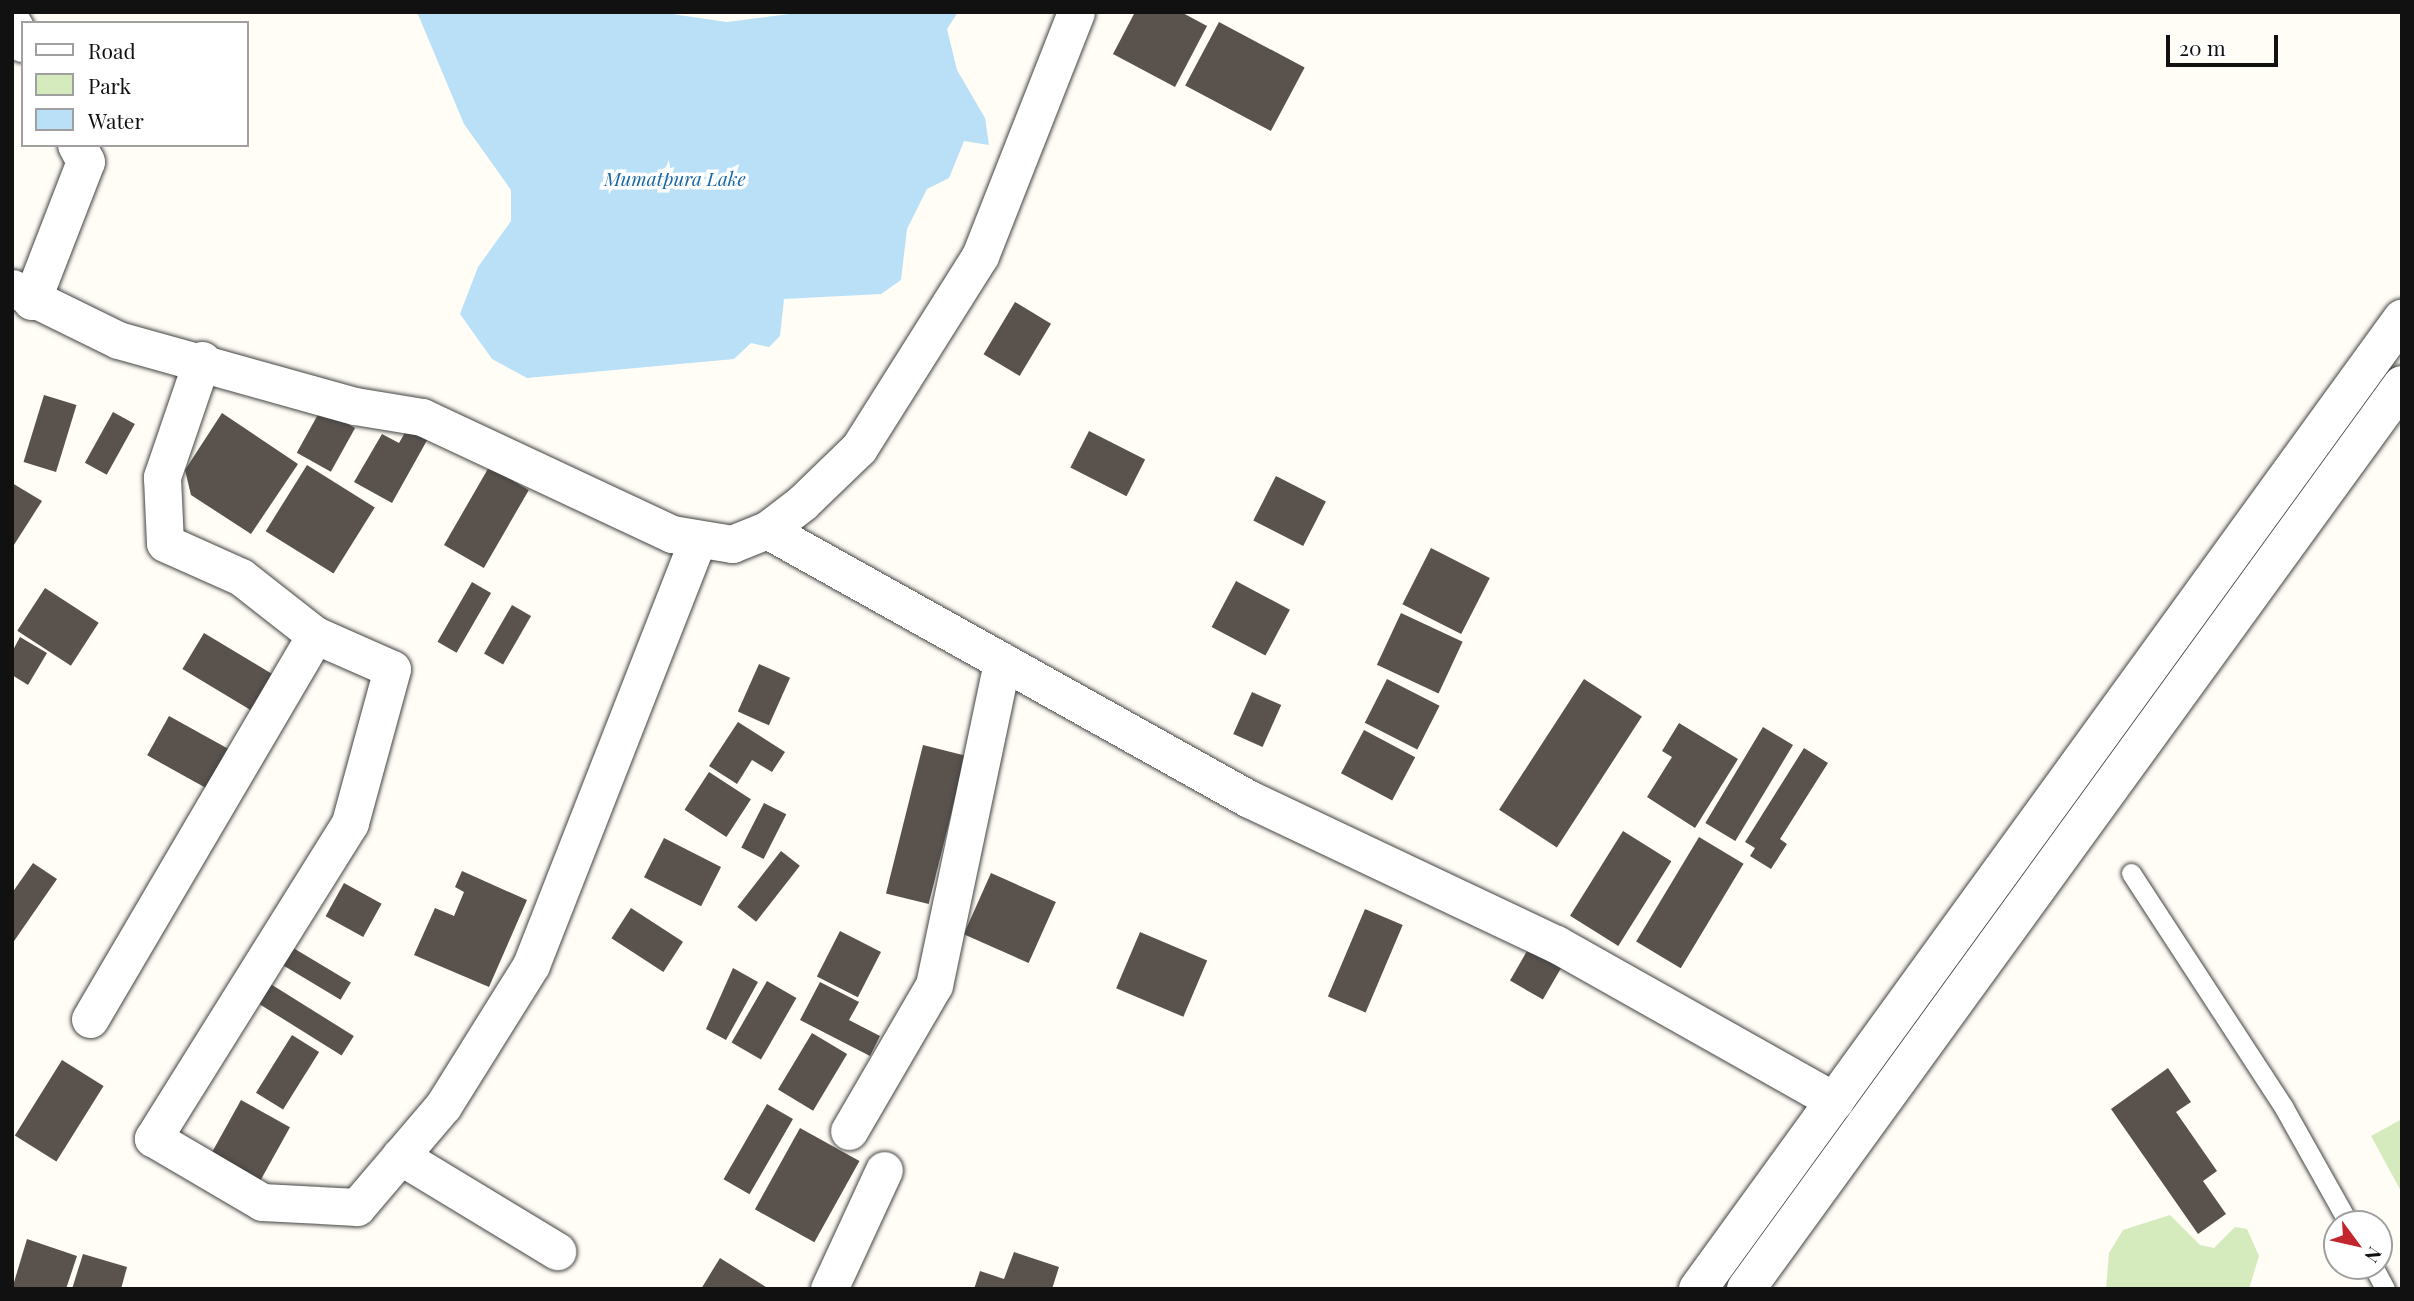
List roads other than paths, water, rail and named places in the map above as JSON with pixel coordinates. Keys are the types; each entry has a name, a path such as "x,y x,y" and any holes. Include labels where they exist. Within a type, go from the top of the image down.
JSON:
{"street":[{"path":"79,147 86,162 22,294 118,340 202,360 355,406 422,417 697,541 732,544 767,530 859,449 980,256 1076,12"},
{"path":"12,23 21,39"},
{"path":"1698,1289 2402,318"},
{"path":"202,360 162,477 165,543 242,577 315,635 392,670 350,822 153,1138 262,1202 305,1207 356,1207 443,1106 531,965 697,541"},
{"path":"1746,1289 2402,385"},
{"path":"767,530 1249,799 1556,944 1835,1101"},
{"path":"90,1018 315,635"},
{"path":"849,1131 934,985 1002,661"},
{"path":"400,1156 557,1251"},
{"path":"829,1289 884,1170"}],"lane":[{"path":"2131,873 2276,1096 2341,1210"}],"water":[{"name":"Mumatpura Lake","path":"417,12 658,12 727,22 805,12 958,12 947,29 957,70 985,118 989,145 964,141 949,178 927,189 907,229 901,280 881,294 784,299 780,336 769,347 751,343 734,359 527,378 492,359 460,314 478,267 511,221 511,190 464,124"}]}
